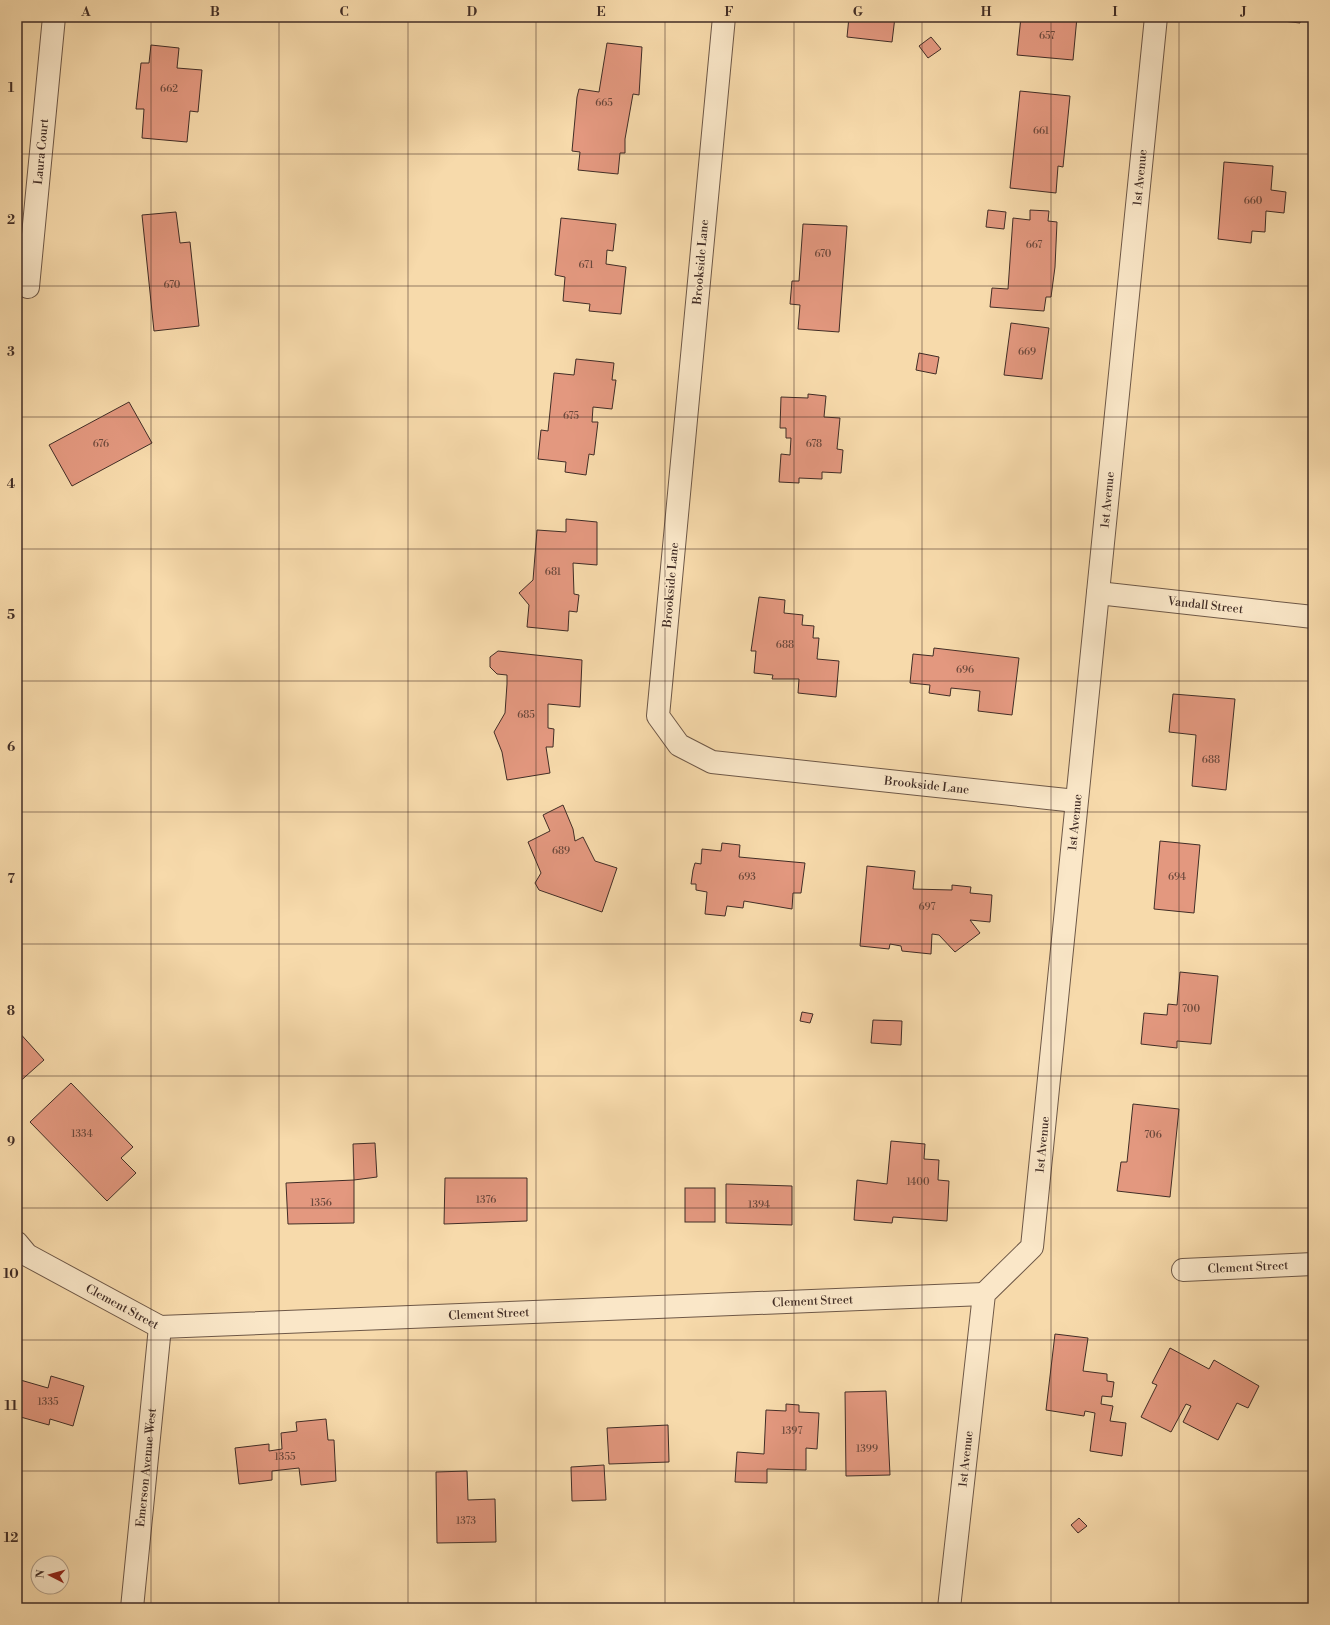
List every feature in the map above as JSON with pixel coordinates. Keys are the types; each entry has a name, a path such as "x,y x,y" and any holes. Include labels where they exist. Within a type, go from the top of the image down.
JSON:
{"street":[{"name":"Laura Court","path":"28,287 54,17"},
{"name":"Brookside Lane","path":"724,17 658,716 679,745 712,762 1076,801"},
{"name":"1st Avenue","path":"949,1608 984,1294 1032,1246 1156,17"},
{"name":"Vandall Street","path":"1098,593 1313,617"},
{"name":"Clement Street","path":"17,1243 27,1255 160,1327 984,1294"},
{"name":"Clement Street","path":"1183,1270 1313,1264"},
{"name":"Emerson Avenue West","path":"132,1608 160,1327"}],"building":[{"path":"849,17 895,17 892,42 847,37"},
{"path":"1021,17 1077,17 1073,60 1017,55"},
{"path":"1274,17 1300,17 1300,23 1274,20"},
{"path":"931,37 941,49 928,58 919,46"},
{"path":"607,43 642,47 639,95 633,94 625,139 625,153 620,153 618,174 578,170 580,152 572,151 579,89 599,92"},
{"path":"151,45 179,48 177,68 202,70 198,112 190,111 187,142 142,138 144,109 136,109 141,63 149,63"},
{"path":"1020,91 1070,96 1063,167 1058,166 1056,193 1010,188"},
{"path":"1224,162 1273,166 1271,190 1286,192 1284,213 1266,211 1265,232 1252,231 1251,243 1218,239"},
{"path":"988,210 1006,212 1004,229 986,227"},
{"path":"1030,210 1049,211 1048,221 1057,222 1055,267 1051,297 1046,297 1044,311 990,307 992,288 1008,289 1013,218 1030,220"},
{"path":"176,212 180,243 190,242 199,326 154,331 142,215"},
{"path":"561,218 616,224 613,251 607,250 606,264 626,267 621,314 589,311 590,304 563,301 565,277 555,275"},
{"path":"803,224 847,226 839,332 798,329 800,305 790,304 792,281 799,281"},
{"path":"1011,323 1049,328 1042,379 1004,375"},
{"path":"919,353 939,357 936,374 916,370"},
{"path":"576,359 614,363 612,380 616,380 612,409 593,407 592,422 598,422 594,455 589,454 586,475 565,472 566,462 538,459 541,430 548,431 554,373 574,375"},
{"path":"808,394 826,396 824,417 840,418 837,449 843,450 841,473 822,472 822,479 799,478 799,483 779,482 781,454 790,455 791,438 786,438 786,428 780,428 781,397 808,398"},
{"path":"129,402 152,443 72,486 49,445"},
{"path":"566,519 597,522 597,565 573,563 574,594 579,595 577,612 569,611 568,631 527,627 529,605 519,593 533,580 537,530 566,532"},
{"path":"759,597 785,600 784,613 803,615 802,625 814,626 813,638 819,638 817,659 839,661 836,697 798,693 799,679 772,679 773,675 754,673 756,651 751,651"},
{"path":"934,648 1019,658 1012,715 978,711 980,691 951,688 950,696 929,693 930,685 910,683 913,654 933,656"},
{"path":"498,651 582,660 580,707 548,704 548,728 554,729 553,747 546,747 550,773 507,780 502,752 494,732 505,713 507,684 507,675 497,674 490,667 490,657"},
{"path":"1173,694 1235,699 1226,790 1192,786 1196,735 1169,732"},
{"path":"563,805 573,829 575,841 583,837 595,861 617,868 602,912 539,890 535,883 541,873 528,842 550,831 543,815"},
{"path":"1160,841 1200,845 1194,913 1154,909"},
{"path":"722,843 740,845 739,857 805,863 801,893 793,893 792,909 744,901 743,908 727,906 725,916 705,914 707,892 696,890 696,884 691,884 693,870 695,863 701,864 702,849 721,851"},
{"path":"867,866 915,871 913,889 952,890 952,885 971,887 970,893 992,895 990,922 970,920 980,933 955,952 939,935 932,934 931,954 902,951 901,946 890,944 889,949 860,946"},
{"path":"1180,972 1218,976 1211,1044 1177,1041 1177,1048 1141,1044 1144,1013 1167,1015 1168,1004 1177,1005"},
{"path":"802,1012 813,1014 810,1023 800,1021"},
{"path":"873,1020 902,1021 901,1045 871,1043"},
{"path":"17,1030 44,1060 17,1084"},
{"path":"71,1083 133,1147 121,1158 136,1173 107,1201 30,1122"},
{"path":"1133,1104 1179,1109 1170,1197 1117,1191 1121,1162 1127,1162"},
{"path":"891,1141 925,1144 924,1159 939,1160 938,1180 949,1181 947,1221 893,1217 892,1223 854,1220 857,1180 887,1184"},
{"path":"375,1143 377,1177 354,1180 353,1144"},
{"path":"445,1178 527,1178 527,1221 444,1224"},
{"path":"354,1180 354,1223 288,1224 286,1183"},
{"path":"726,1184 792,1186 792,1225 726,1223"},
{"path":"685,1188 715,1188 715,1222 685,1222"},
{"path":"1055,1334 1088,1338 1083,1371 1107,1374 1107,1381 1114,1382 1112,1397 1102,1396 1101,1404 1113,1406 1110,1421 1126,1423 1122,1456 1090,1451 1095,1413 1085,1411 1084,1416 1046,1410"},
{"path":"1170,1348 1209,1369 1214,1360 1259,1386 1248,1408 1237,1403 1218,1440 1183,1422 1191,1406 1186,1404 1171,1432 1141,1417 1157,1385 1152,1383"},
{"path":"51,1376 84,1386 73,1426 50,1419 49,1425 17,1416 17,1379 48,1388"},
{"path":"886,1391 890,1475 846,1476 845,1392"},
{"path":"786,1404 799,1405 799,1412 819,1413 817,1449 806,1448 806,1470 767,1469 767,1483 735,1482 737,1452 764,1454 766,1410 786,1411"},
{"path":"326,1419 328,1440 334,1440 336,1481 301,1485 299,1468 272,1471 272,1480 239,1484 235,1448 269,1444 269,1451 282,1449 281,1433 297,1431 296,1422"},
{"path":"668,1425 669,1462 609,1464 607,1428"},
{"path":"604,1465 606,1500 572,1501 571,1467"},
{"path":"467,1471 468,1500 495,1499 496,1542 437,1543 436,1472"},
{"path":"1079,1518 1087,1526 1078,1533 1071,1525"}]}
